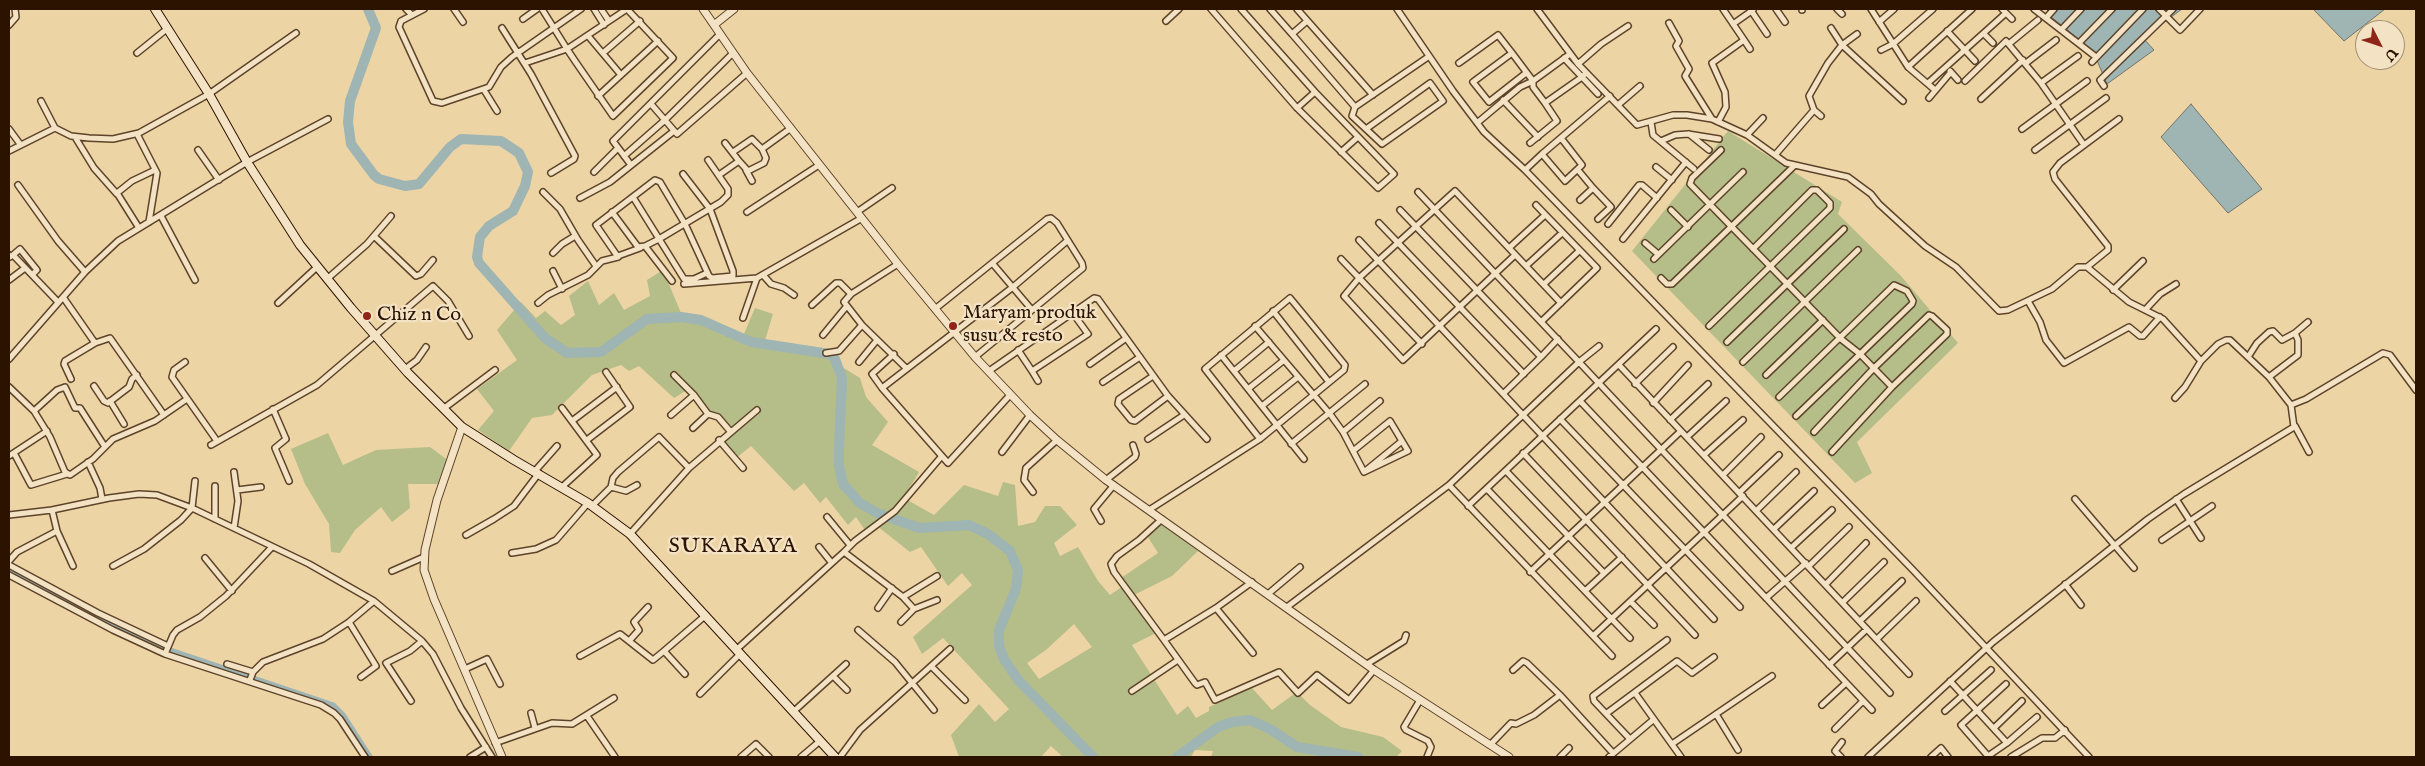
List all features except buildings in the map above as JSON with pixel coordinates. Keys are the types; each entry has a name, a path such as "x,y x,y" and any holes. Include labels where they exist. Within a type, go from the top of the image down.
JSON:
{"main road":[{"path":"157,10 209,94 277,212 317,267 405,369 462,427 590,504 630,534 835,757"}],"street":[{"path":"9,25 15,19 15,9"},
{"path":"406,9 412,15"},
{"path":"424,9 400,22 399,27 433,101 442,103 484,90 493,83 501,67 518,52 581,9"},
{"path":"454,9 463,22"},
{"path":"523,19 537,9"},
{"path":"525,63 567,49 589,37 627,9 658,40 672,56 672,60 615,115 611,116 567,49 542,9"},
{"path":"594,9 606,23"},
{"path":"600,9 606,23"},
{"path":"703,9 747,73 898,264 989,371 1030,415 1057,440 1114,486 1374,670 1490,745 1497,754 1509,757"},
{"path":"714,25 734,9"},
{"path":"1168,9 1173,15"},
{"path":"1166,21 1179,9"},
{"path":"1211,9 1297,108 1378,188 1394,174 1315,92 1241,9"},
{"path":"1270,9 1355,107"},
{"path":"1297,9 1373,95"},
{"path":"1397,9 1428,57 1477,123 1500,148 1525,170 1987,648 2089,757"},
{"path":"1536,9 1578,64 1637,125 1673,116 1687,115 1712,120 1747,135 1794,166 1848,177 1861,185 1919,241 1956,267 2002,312 2052,289 2078,267 2087,267 2108,250 2108,246 2053,175 2054,168 2060,162 2119,119"},
{"path":"1723,9 1750,49"},
{"path":"1733,24 1751,9 1767,34"},
{"path":"1776,9 1784,22"},
{"path":"1837,9 1842,14"},
{"path":"1871,9 1908,67 1935,90"},
{"path":"1881,50 1894,44 1933,9"},
{"path":"1908,67 1972,9"},
{"path":"2034,9 2096,57"},
{"path":"2046,18 2054,9"},
{"path":"2061,30 2081,9"},
{"path":"2078,44 2112,9"},
{"path":"2092,62 2143,9"},
{"path":"2159,9 2180,30 2200,9"},
{"path":"2104,86 2100,80 2173,9"},
{"path":"1879,22 1890,10"},
{"path":"1928,83 1984,34 2004,11 2012,19"},
{"path":"1292,34 1307,20"},
{"path":"2010,42 2038,20"},
{"path":"603,54 640,21"},
{"path":"1669,22 1679,40 1676,46 1688,69 1685,77 1712,120"},
{"path":"1578,64 1601,44 1628,26"},
{"path":"137,53 168,28"},
{"path":"502,28 525,63 575,156 574,159 551,173"},
{"path":"1830,28 1842,45 1903,101"},
{"path":"1947,31 1975,61"},
{"path":"41,101 55,128 75,137 113,139 137,134 209,94 296,32"},
{"path":"631,165 612,141 720,34"},
{"path":"1820,116 1814,110 1809,96 1828,63 1842,45 1857,34"},
{"path":"1984,34 1993,43"},
{"path":"1459,64 1498,35 1533,81 1533,87 1557,121 1530,143"},
{"path":"589,37 621,76"},
{"path":"598,96 658,40"},
{"path":"1718,122 1726,107 1725,92 1712,64 1744,40"},
{"path":"1965,81 2006,40 2010,42 2084,145"},
{"path":"1981,99 2024,62 2056,40"},
{"path":"624,156 665,120 733,53"},
{"path":"1512,53 1473,82 1489,102 1526,73"},
{"path":"1477,123 1520,87 1533,81 1570,54"},
{"path":"2041,83 2078,56"},
{"path":"1366,129 1430,83 1443,101 1382,144 1352,116 1355,107 1428,57"},
{"path":"1564,58 1598,94"},
{"path":"1945,67 1958,80"},
{"path":"1545,103 1582,77 1586,72"},
{"path":"1929,98 1951,72"},
{"path":"651,104 677,134 747,73"},
{"path":"2022,128 2087,81"},
{"path":"1618,105 1640,86"},
{"path":"484,90 497,111"},
{"path":"1297,108 1315,92"},
{"path":"1525,170 1610,96"},
{"path":"2035,150 2106,98"},
{"path":"1503,100 1538,137"},
{"path":"1775,155 1814,110"},
{"path":"1747,135 1763,118"},
{"path":"9,359 85,272 111,247 247,162 328,119"},
{"path":"1651,122 1653,135 1694,168"},
{"path":"9,151 55,128"},
{"path":"762,149 790,128"},
{"path":"9,129 20,144"},
{"path":"580,198 610,182 674,131"},
{"path":"137,134 157,175 149,222"},
{"path":"1661,141 1675,135 1688,134 1719,139"},
{"path":"1688,134 1708,150"},
{"path":"1341,152 1358,136"},
{"path":"75,137 94,168 117,194 139,228"},
{"path":"1542,154 1565,181 1582,165 1561,138"},
{"path":"732,152 752,139 762,149 766,158 764,163 752,170 746,170"},
{"path":"725,143 752,181"},
{"path":"594,172 617,149"},
{"path":"198,150 219,180"},
{"path":"1721,150 1690,180 1690,184 1841,339 1860,354 1892,387"},
{"path":"538,303 548,295 588,275 602,261 643,247 722,202 729,192 708,160"},
{"path":"719,175 739,161"},
{"path":"1623,239 1686,162"},
{"path":"747,212 820,165"},
{"path":"1661,278 1667,284 1672,284 1794,166"},
{"path":"1656,167 1672,180"},
{"path":"117,194 132,181 155,170"},
{"path":"1578,170 1611,207 1598,219"},
{"path":"1645,242 1656,256 1743,172"},
{"path":"618,256 596,226 612,212 657,180 685,224 712,278 731,276 734,273 710,209 683,174"},
{"path":"18,185 58,241 85,272"},
{"path":"1608,224 1639,185 1642,185 1657,198"},
{"path":"684,284 757,278 860,215 892,188"},
{"path":"1580,200 1593,188"},
{"path":"1708,326 1830,208 1830,203 1817,190 1812,190 1753,249"},
{"path":"543,192 560,209 596,266"},
{"path":"1418,192 1724,514 1890,693"},
{"path":"1515,255 1405,359 1401,360 1344,298 1344,293 1359,278 1452,192 1456,192 1561,303"},
{"path":"632,197 684,279 694,279 708,273"},
{"path":"1536,205 1597,268 1541,322"},
{"path":"1400,210 1541,357"},
{"path":"1671,210 1688,227"},
{"path":"612,212 672,281"},
{"path":"1510,248 1545,215"},
{"path":"160,216 195,280"},
{"path":"327,279 374,236 391,216"},
{"path":"935,309 1047,219 1051,218 1057,223 1084,266 976,356"},
{"path":"1379,223 1524,374"},
{"path":"1727,342 1844,229"},
{"path":"1526,266 1562,233"},
{"path":"374,236 416,276 421,274 434,260"},
{"path":"553,253 562,244 576,236"},
{"path":"1359,240 1714,619"},
{"path":"882,388 1013,287 1068,241"},
{"path":"32,275 37,270 20,249 11,255 58,302"},
{"path":"1743,362 1858,250"},
{"path":"1544,284 1579,251"},
{"path":"1341,259 1422,344"},
{"path":"2113,290 2144,261"},
{"path":"898,264 844,300 846,307 862,325 894,354 906,368"},
{"path":"993,264 1032,310"},
{"path":"278,303 317,267"},
{"path":"2087,267 2129,302 2146,309 2160,318 2201,361"},
{"path":"9,280 25,268"},
{"path":"553,271 562,289"},
{"path":"763,275 771,284 784,288 794,295"},
{"path":"743,318 757,278"},
{"path":"812,305 836,283 840,283 851,294"},
{"path":"2146,309 2160,294 2176,284"},
{"path":"1779,397 1841,339 1894,285 1907,291 1913,301 1912,304 1796,416"},
{"path":"211,445 317,385 434,286 448,301 469,336"},
{"path":"63,297 95,343"},
{"path":"989,371 1092,298 1098,299 1125,339 1140,356 1152,376 1184,415 1207,439"},
{"path":"1149,510 1260,439 1344,370 1345,365 1292,299 1289,299 1273,311 1205,369 1260,439"},
{"path":"2028,301 2040,322 2046,340 2064,363 2129,327 2140,336 2143,336 2160,318"},
{"path":"823,335 846,307"},
{"path":"1273,311 1329,382"},
{"path":"1032,372 1087,336 1072,312"},
{"path":"1814,432 1873,369 1929,315 1947,330 1947,334 1892,387 1832,452"},
{"path":"1766,375 1823,320"},
{"path":"2248,357 2257,343 2271,331 2282,340 2295,333 2308,322"},
{"path":"826,352 839,351 862,325"},
{"path":"1255,326 1330,414 1343,432 1364,472"},
{"path":"1468,506 1619,366 1656,329"},
{"path":"2269,377 2298,355 2298,340 2295,333"},
{"path":"71,379 64,363 95,343 112,338 164,415"},
{"path":"1090,364 1125,339"},
{"path":"1503,394 1558,339"},
{"path":"859,362 877,340"},
{"path":"2174,398 2201,361 2218,344 2226,340 2269,377 2291,405 2295,426 2309,452"},
{"path":"1234,371 1268,342"},
{"path":"1287,607 1449,485 1523,414 1599,346"},
{"path":"405,369 417,360 426,347"},
{"path":"1635,384 1673,347"},
{"path":"1018,350 1038,381"},
{"path":"2291,405 2306,399 2383,353 2390,355 2416,390"},
{"path":"894,354 872,374 947,463 951,462 1010,394"},
{"path":"1221,355 1304,459"},
{"path":"1102,382 1140,356"},
{"path":"1248,389 1283,361"},
{"path":"185,362 174,370 172,375 217,441"},
{"path":"1653,402 1688,365"},
{"path":"1619,366 1910,674"},
{"path":"443,409 495,370"},
{"path":"587,440 630,407 606,372"},
{"path":"94,386 104,402 110,401 129,387 136,375"},
{"path":"674,375 694,395 708,414 718,417 730,431"},
{"path":"1152,376 1119,399 1118,404 1130,420 1135,420 1168,396"},
{"path":"1262,406 1298,377"},
{"path":"1291,444 1366,384"},
{"path":"1670,420 1708,384"},
{"path":"9,387 34,411 47,431 67,474"},
{"path":"34,411 57,390 65,387 74,408 80,408 104,447"},
{"path":"572,420 617,387"},
{"path":"671,415 694,395"},
{"path":"47,431 10,454 31,485 73,473 88,462 113,438 164,415 187,399"},
{"path":"110,401 124,424"},
{"path":"1343,432 1380,401"},
{"path":"1580,401 1872,710"},
{"path":"1687,437 1726,401"},
{"path":"562,408 596,453 596,457 562,487"},
{"path":"273,409 286,438 275,448 289,480"},
{"path":"630,534 689,468 719,440 757,410"},
{"path":"693,428 708,414"},
{"path":"1002,452 1030,415"},
{"path":"1148,439 1184,415"},
{"path":"1560,419 1740,607"},
{"path":"1704,455 1743,420"},
{"path":"1353,452 1390,422 1402,441 1407,452 1364,472"},
{"path":"1868,757 1993,642 2065,584 2176,499 2295,426"},
{"path":"462,427 437,500 424,557 426,578 502,757"},
{"path":"1530,572 1681,432"},
{"path":"1723,475 1761,436"},
{"path":"512,553 536,550 556,540 590,504 611,487 618,472 659,437 689,468"},
{"path":"719,440 743,468"},
{"path":"1033,492 1024,480 1026,468 1057,440"},
{"path":"1364,472 1402,441"},
{"path":"1106,480 1135,457 1133,444"},
{"path":"466,534 514,506 557,446"},
{"path":"1524,453 1695,635"},
{"path":"1593,636 1649,586 1724,514 1779,455"},
{"path":"700,694 738,652 831,562 895,510 941,457"},
{"path":"88,462 100,488 102,499"},
{"path":"1506,471 1604,573"},
{"path":"234,472 237,490 234,528"},
{"path":"1756,511 1796,472"},
{"path":"113,566 161,537 192,508 195,481"},
{"path":"611,487 626,491 637,485"},
{"path":"1449,485 1612,656"},
{"path":"215,486 215,519"},
{"path":"237,490 260,486"},
{"path":"1101,520 1094,510 1114,486"},
{"path":"1486,489 1630,638"},
{"path":"1774,529 1814,491"},
{"path":"9,515 52,510 102,499 140,494 157,495 192,508 328,574 374,601 422,641 433,654 461,708 492,757"},
{"path":"2075,499 2134,568"},
{"path":"2176,499 2201,538"},
{"path":"2162,540 2212,506"},
{"path":"52,510 57,531 73,566"},
{"path":"1792,547 1832,510"},
{"path":"826,517 850,545"},
{"path":"1162,519 1113,560 1111,564 1114,572 1196,684 1205,682 1215,700 1279,672 1298,693 1318,675 1349,700 1374,670"},
{"path":"1766,598 1849,527"},
{"path":"9,561 17,552 57,531"},
{"path":"1826,584 1866,544"},
{"path":"167,649 172,635 177,630 200,617 232,590 272,547"},
{"path":"819,547 831,562"},
{"path":"844,552 903,596 914,609"},
{"path":"392,571 424,557"},
{"path":"1585,591 1622,557"},
{"path":"205,558 232,590"},
{"path":"1843,602 1884,562"},
{"path":"9,566 95,616 167,649"},
{"path":"1268,594 1300,567"},
{"path":"9,575 167,649 251,676"},
{"path":"903,596 937,576"},
{"path":"1860,621 1902,581"},
{"path":"1164,640 1216,608 1252,582"},
{"path":"2065,584 2081,605"},
{"path":"878,608 892,588"},
{"path":"901,622 914,609 937,600"},
{"path":"251,676 263,662 323,639 350,622 374,601"},
{"path":"1878,638 1916,601"},
{"path":"1631,602 1654,624"},
{"path":"630,640 638,630 634,622 648,607"},
{"path":"1216,608 1253,653"},
{"path":"580,656 620,634 653,660 706,615"},
{"path":"350,622 376,666 361,678"},
{"path":"1829,665 1867,629"},
{"path":"858,630 895,662 934,710"},
{"path":"1367,664 1404,640 1406,635"},
{"path":"1629,738 1594,700 1593,696 1667,640"},
{"path":"411,702 386,663 422,641"},
{"path":"840,757 860,730 950,649"},
{"path":"664,651 685,674"},
{"path":"1607,713 1677,661 1692,673 1714,657"},
{"path":"465,669 487,659 500,684"},
{"path":"1132,691 1178,660"},
{"path":"1513,670 1524,661 1560,695 1611,755 1629,738 1653,720"},
{"path":"227,664 330,710 340,719 365,757"},
{"path":"794,712 846,664"},
{"path":"932,667 965,700"},
{"path":"1945,711 1991,670"},
{"path":"833,676 847,690"},
{"path":"1672,744 1772,676"},
{"path":"1950,681 2007,743"},
{"path":"1822,705 1846,683"},
{"path":"2006,684 1961,725 1988,756 2007,743 2036,717"},
{"path":"1635,693 1681,757"},
{"path":"1490,745 1511,723 1516,724 1534,715 1560,695"},
{"path":"495,743 552,723 572,724 614,698"},
{"path":"1420,700 1404,727 1406,730 1428,741 1431,748 1427,757"},
{"path":"1835,729 1863,701"},
{"path":"1994,728 2022,701"},
{"path":"531,713 535,728"},
{"path":"1716,714 1738,750"},
{"path":"587,716 615,757"},
{"path":"2011,757 2042,738 2056,738 2065,730"},
{"path":"801,757 820,741"},
{"path":"1841,757 1835,750 1842,742"},
{"path":"741,757 756,744 770,757"},
{"path":"470,757 486,746"},
{"path":"1560,757 1569,748"},
{"path":"1931,757 1941,748 1948,757"}],"green space":[{"path":"1728,131 1842,202 1838,214 1901,276 1958,343 1857,442 1872,473 1855,483 1632,251"},
{"path":"663,270 681,313 725,329 741,341 755,308 773,314 763,347 814,350 860,378 866,397 888,422 872,445 919,472 904,498 934,515 964,485 998,496 1003,482 1015,485 1018,526 1035,522 1045,506 1060,506 1077,525 1054,543 1060,556 1078,547 1098,581 1110,595 1126,584 1121,578 1158,553 1148,537 1160,522 1198,551 1172,576 1132,596 1156,633 1132,645 1177,715 1188,706 1196,718 1209,711 1209,707 1252,688 1272,710 1297,692 1310,705 1341,727 1383,737 1402,751 1396,757 1211,757 1213,751 1195,750 1191,757 1063,757 1051,746 1041,757 959,757 951,735 979,704 995,722 1009,709 943,638 922,654 913,637 972,585 962,573 948,586 921,547 910,552 877,526 867,533 856,517 848,525 826,497 820,503 804,483 794,491 751,446 735,459 721,442 729,434 687,390 674,398 639,366 629,371 621,365 592,375 552,415 532,418 509,451 478,430 494,411 477,389 517,360 497,330 521,302 536,318 545,311 561,325 575,315 569,296 588,281 599,305 614,293 624,310 650,296 647,280","holes":["1074,624 1092,647 1039,679 1027,663 1046,650"]},
{"path":"328,433 343,465 376,450 430,447 449,461 443,484 408,484 410,508 392,522 381,507 355,530 340,553 331,552 329,524 305,484 291,449"}],"water":[{"path":"2047,9 2182,9 2143,38 2154,50 2107,84 2093,51 2050,16"},
{"path":"2313,9 2385,9 2371,20 2355,20 2355,32 2344,41"},
{"path":"2191,104 2262,189 2228,213 2161,137"}],"waterway":[{"path":"368,9 376,28 350,101 348,122 351,144 374,175 379,179 405,186 419,184 450,147 461,139 501,141 519,153 528,172 525,186 513,211 489,226 480,237 477,257 479,263 545,338 567,353 601,352 647,319 681,317 701,320 751,342 830,354 835,359 842,378 839,466 843,484 860,503 877,513 919,528 969,525 988,534 1010,551 1018,570 1016,589 999,630 999,646 1004,659 1018,680 1093,757"},
{"path":"9,571 152,644 333,705 343,715 370,757"},
{"path":"1177,757 1218,727 1232,722 1250,720 1270,729 1297,747 1358,757"}],"place":[{"name":"Chiz n Co","path":"367,316"},
{"name":"Maryam produk susu & resto","path":"953,326"}],"district":[{"name":"SUKARAYA","path":"733,547"}]}
